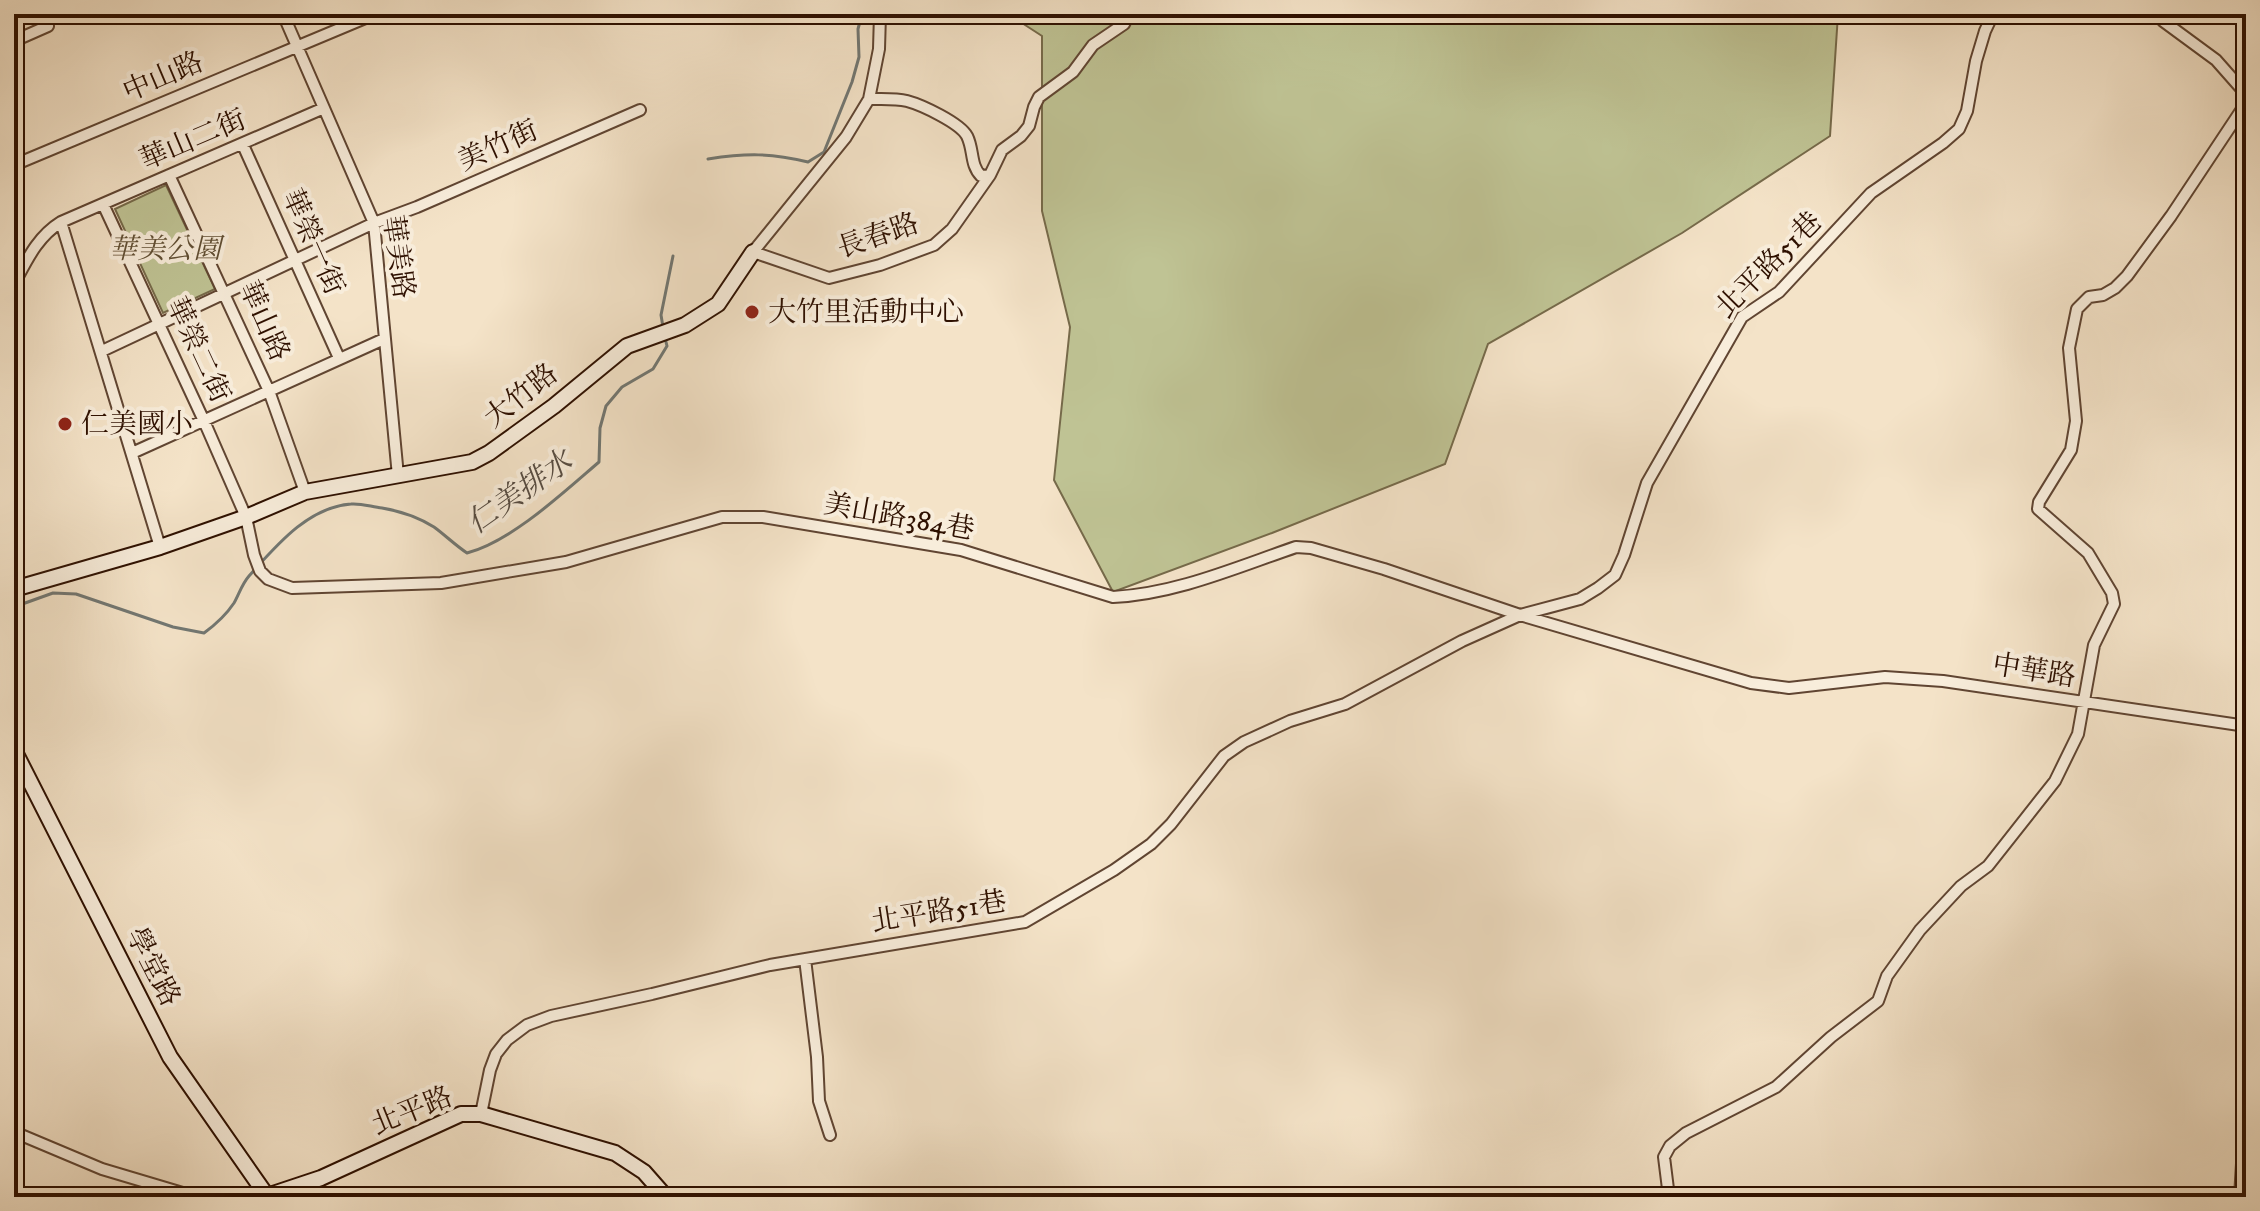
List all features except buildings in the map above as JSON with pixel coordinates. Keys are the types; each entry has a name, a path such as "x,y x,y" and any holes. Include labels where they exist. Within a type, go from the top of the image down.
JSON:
{"street":[{"name":"華美路","path":"283,14 374,223 398,476"},
{"name":"中山路","path":"14,165 375,14"},
{"name":"大竹路","path":"14,589 160,547 246,517 305,492 472,462 554,406 627,346 685,325 718,304 753,252 846,137 869,99 879,49 880,14"},
{"name":"長春路","path":"753,252 829,278 880,265 934,245 952,229 990,175 1002,150 1029,126 1039,97 1073,72 1093,45 1124,24 1129,14"},
{"name":"北平路51巷","path":"481,1114 496,1054 507,1040 527,1025 551,1016 805,959 1025,922 1114,870 1151,844 1171,824 1224,756 1244,742 1290,721 1345,704 1462,641 1520,615 1580,599 1615,575 1647,483 1742,317 1779,292 1798,274 1871,193 1959,129 1967,111 1976,61 1993,14"},
{"path":"2159,14 2163,21 2216,60 2246,94"},
{"path":"14,41 48,26"},
{"path":"869,99 907,101 953,122 966,133 974,169 981,176 990,175"},
{"path":"1669,1197 1664,1157 1670,1146 1686,1133 1776,1087 1831,1037 1878,1001 1887,976 1920,930 1961,886 1988,866 2055,781 2078,734 2094,645 2114,604 2112,593 2088,553 2038,509 2039,502 2071,450 2076,421 2069,348 2073,322 2077,309 2089,297 2103,295 2127,276 2246,103"},
{"name":"華山二街","path":"61,222 324,108"},
{"name":"美竹街","path":"102,351 374,223 640,110"},
{"name":"華榮一街","path":"243,145 339,358"},
{"name":"華山路","path":"169,175 269,391 305,492"},
{"name":"華榮二街","path":"103,204 246,517 260,571"},
{"path":"14,284 35,245 61,222 160,547"},
{"path":"132,453 384,339"},
{"name":"美山路384巷","path":"260,571 268,579 292,588 441,583 566,562 722,517 763,517 961,550 1113,597 1182,586 1296,547 1311,548 1520,615"},
{"name":"中華路","path":"1520,615 1751,683 1789,688 1885,677 1943,681 2246,726"},
{"name":"學堂路","path":"14,750 170,1057 263,1196"},
{"path":"805,959 819,1101 830,1135"},
{"path":"2246,1002 2242,1015 2246,1033"},
{"name":"北平路","path":"263,1196 321,1178 461,1114 481,1114 615,1153 644,1172 666,1197"},
{"path":"14,1132 102,1169 196,1197"},
{"path":"2240,1197 2246,1132"}],"green space":[{"path":"1008,14 1838,14 1830,136 1682,233 1488,344 1445,464 1113,592 1054,480 1070,327 1042,211 1042,36"},
{"name":"華美公園","path":"166,185 215,289 163,313 115,209"}],"waterway":[{"name":"仁美排水","path":"708,159 758,155 808,162 824,152 859,57 858,29 862,14"},
{"name":"仁美排水","path":"663,327 661,315 673,256"},
{"name":"仁美排水","path":"14,607 53,593 76,594 173,627 204,633 227,612 249,576 294,530 321,512 351,504 389,509 415,517 434,527 467,553 484,547 537,514 599,462 600,428 606,406 622,387 653,369 667,346 665,338"}],"place":[{"name":"大竹里活動中心","path":"752,312"},
{"name":"仁美國小","path":"65,424"}]}
